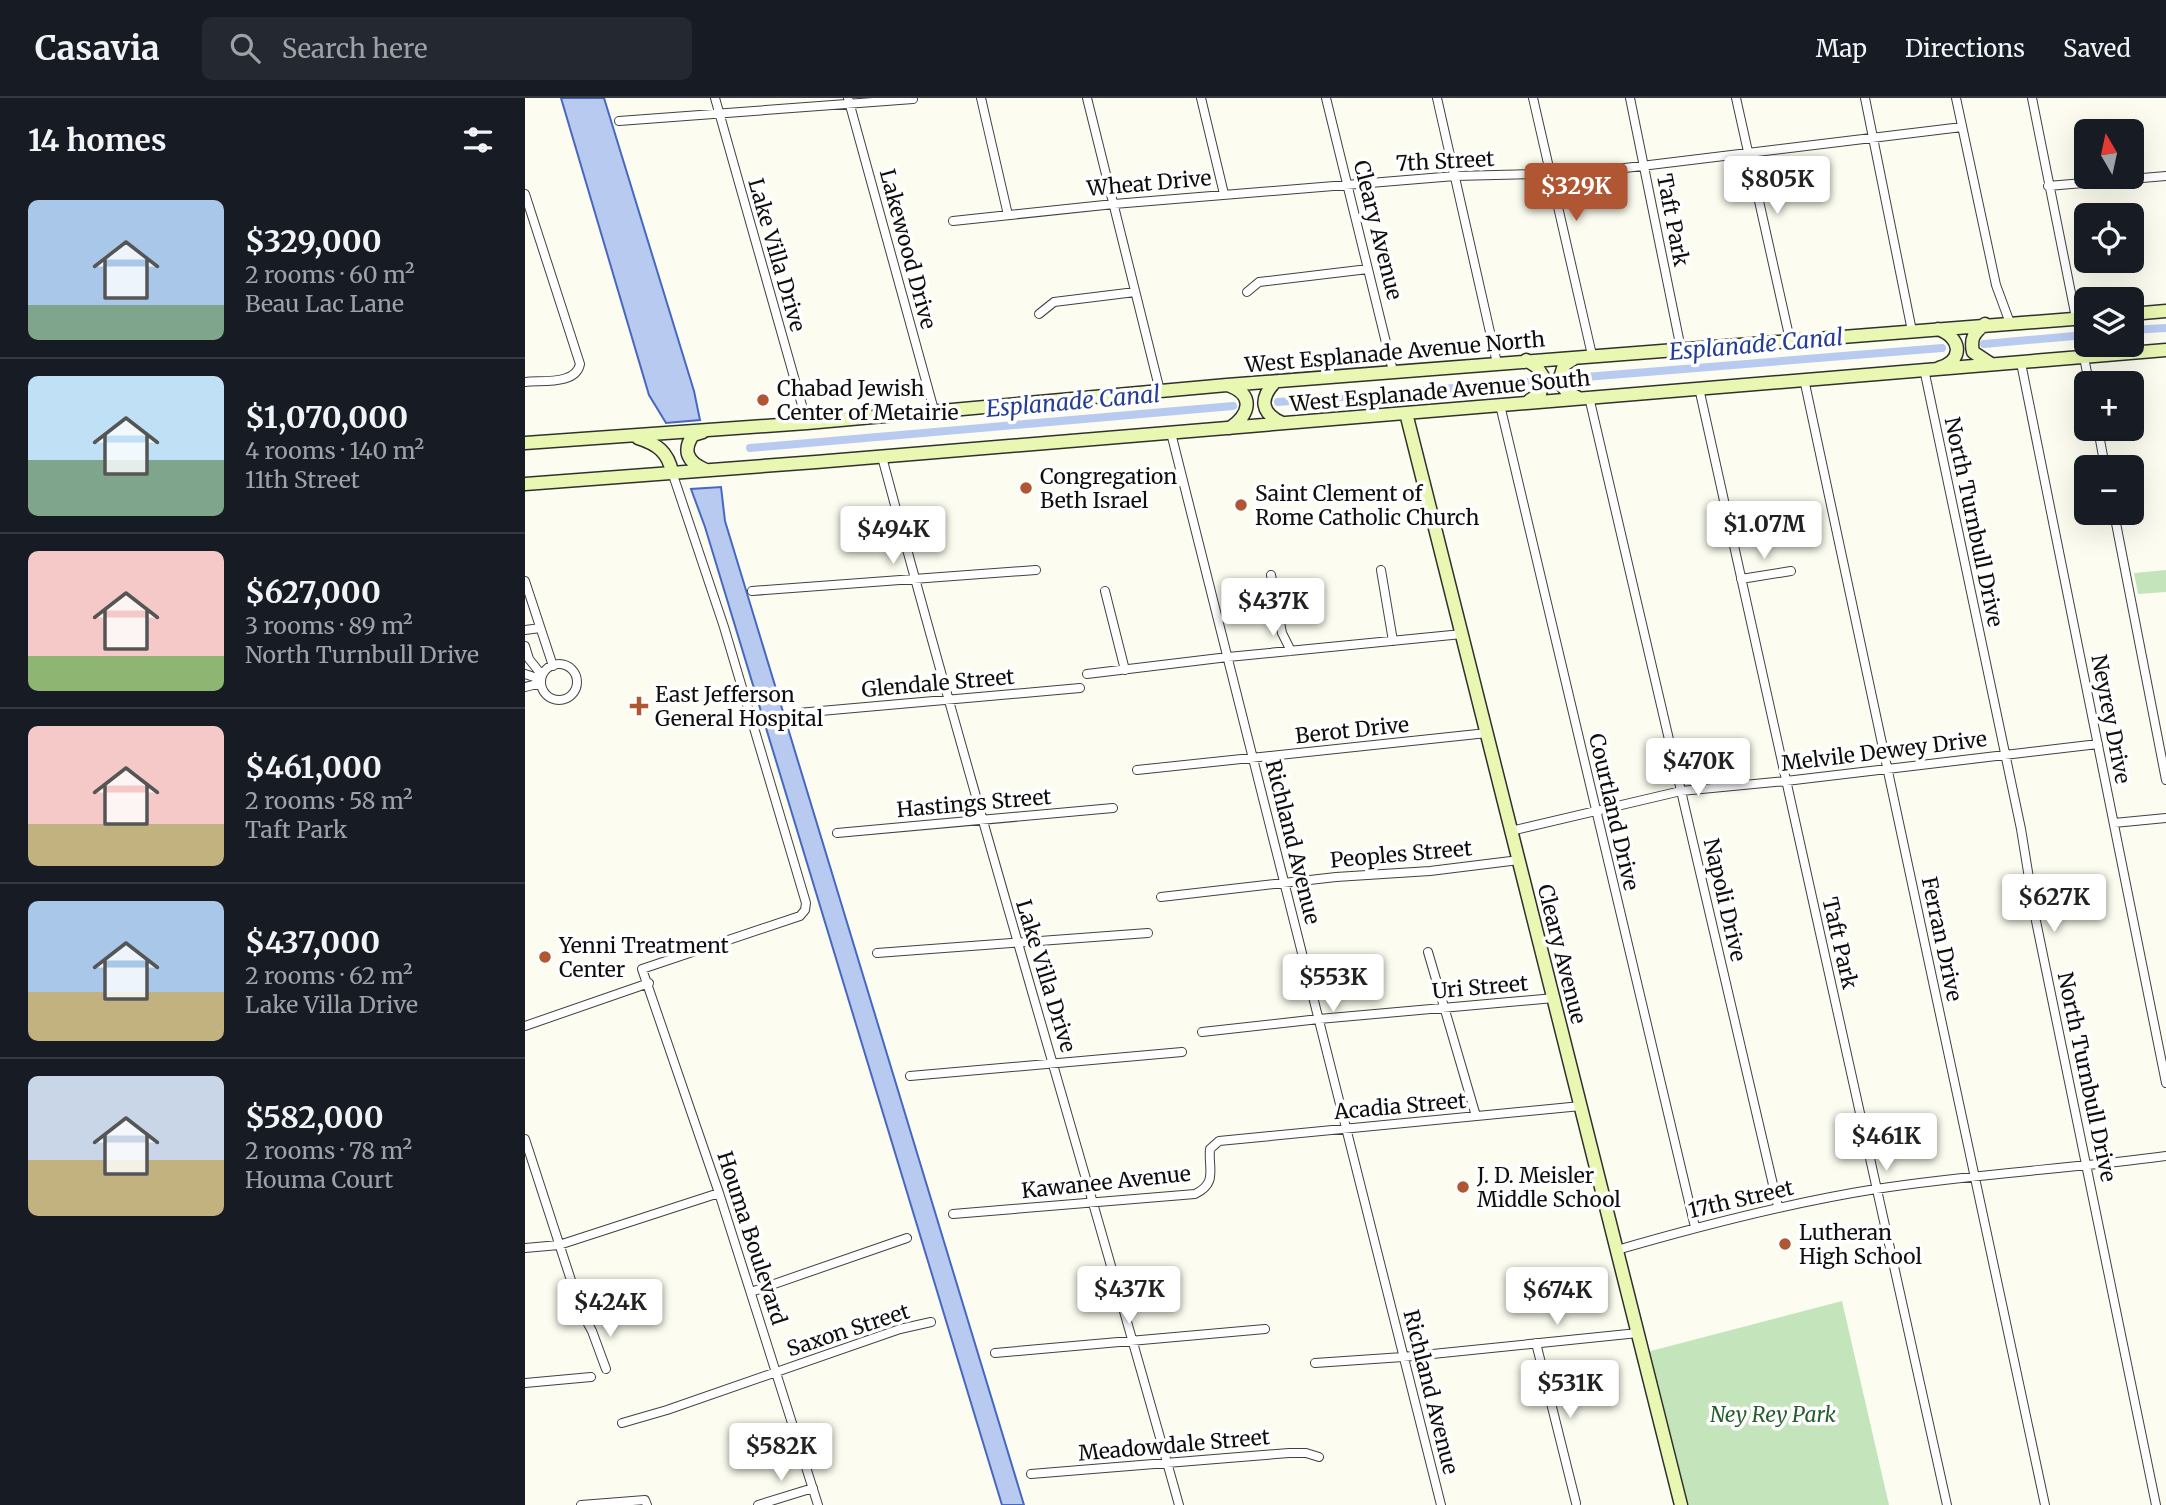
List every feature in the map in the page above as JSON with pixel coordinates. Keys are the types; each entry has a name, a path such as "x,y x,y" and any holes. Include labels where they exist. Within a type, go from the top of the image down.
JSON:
{"main road":[{"path":"2144,313 2166,311"},
{"name":"West Esplanade Avenue North","path":"545,441 807,422 1526,360 2074,318"},
{"path":"1985,324 1975,332 1973,352 1991,365"},
{"path":"1937,329 1949,333 1957,344 1952,359 1939,368"},
{"name":"West Esplanade Avenue South","path":"2144,352 2166,350"},
{"path":"1578,356 1564,365 1559,381 1567,393 1584,398"},
{"name":"West Esplanade Avenue South","path":"525,484 2084,357"},
{"path":"1526,360 1537,366 1544,378 1540,394 1527,402"},
{"path":"1275,382 1267,390 1264,403 1267,413 1282,423"},
{"path":"1227,385 1237,388 1243,394 1247,408 1244,415 1230,428"},
{"name":"Cleary Avenue","path":"1406,413 1681,1505"},
{"path":"707,430 693,435 687,447 689,460 711,470"},
{"path":"629,435 658,446 670,460 672,472"},
{"path":"525,443 545,441"},
{"path":"525,448 545,441"}],"street":[{"name":"Lake Villa Drive","path":"715,98 807,422"},
{"path":"981,98 1008,215"},
{"path":"1087,98 1160,391"},
{"path":"1201,98 1224,194"},
{"name":"Cleary Avenue","path":"1326,98 1393,371"},
{"path":"1437,98 1497,363"},
{"path":"1533,98 1592,355"},
{"name":"Taft Park","path":"1630,98 1681,349"},
{"path":"1736,98 1790,340"},
{"path":"1865,98 1912,331"},
{"path":"1956,98 1996,285 2010,323"},
{"path":"2032,98 2048,186 2074,290"},
{"path":"619,121 848,101 913,99"},
{"name":"Lakewood Drive","path":"848,101 934,410"},
{"name":"7th Street","path":"1348,185 1455,176 1549,174 1644,167 1962,127"},
{"path":"2048,186 2166,176"},
{"name":"Wheat Drive","path":"953,221 1114,204 1348,185"},
{"path":"525,194 580,360 580,368 575,375 568,378 525,382"},
{"path":"1247,292 1259,282 1368,269"},
{"path":"1039,314 1054,302 1135,292"},
{"path":"2084,357 2087,371"},
{"name":"Neyrey Drive","path":"2021,363 2166,1083"},
{"name":"North Turnbull Drive","path":"1924,369 2021,829 2036,921 2155,1505"},
{"name":"Ferran Drive","path":"1804,379 2046,1505"},
{"name":"Taft Park","path":"1699,388 1947,1505"},
{"name":"Napoli Drive","path":"1584,398 1681,791 1778,1206"},
{"name":"Courtland Drive","path":"1500,405 1695,1227"},
{"name":"Richland Avenue","path":"1171,433 1441,1505"},
{"name":"Lake Villa Drive","path":"882,457 1017,943 1054,1063 1179,1505"},
{"path":"525,1026 649,984 642,969 800,916 805,910 806,903 721,620 672,472"},
{"path":"2116,525 2166,780"},
{"path":"752,591 1036,570"},
{"path":"1381,570 1393,640"},
{"path":"1741,579 1791,571"},
{"path":"1271,575 1282,633 1291,651"},
{"path":"525,581 553,666"},
{"path":"1105,591 1125,670"},
{"path":"525,630 540,628"},
{"path":"1087,674 1462,634"},
{"path":"525,646 527,659 541,679 546,694 558,700 565,700 575,691 577,677 573,671 561,665 553,666 541,679 525,687"},
{"path":"525,674 541,679"},
{"name":"Glendale Street","path":"798,712 1080,688"},
{"name":"Berot Drive","path":"1137,770 1487,733"},
{"name":"Melvile Dewey Drive","path":"1511,831 1681,791 2098,744"},
{"name":"Hastings Street","path":"837,834 1113,808"},
{"path":"2113,822 2166,818"},
{"name":"Peoples Street","path":"1161,897 1519,860"},
{"path":"877,953 1148,933"},
{"path":"1428,952 1476,1116"},
{"name":"Houma Boulevard","path":"649,984 818,1505"},
{"name":"Uri Street","path":"1202,1032 1554,998"},
{"path":"910,1076 1182,1052"},
{"name":"Acadia Street","path":"1223,1140 1581,1106"},
{"path":"525,1139 581,1311 592,1331 606,1369"},
{"name":"Kawanee Avenue","path":"953,1214 1195,1194 1203,1190 1212,1176 1209,1155 1212,1145 1223,1140"},
{"name":"17th Street","path":"1617,1250 1778,1206 1877,1189 2166,1156"},
{"path":"525,1248 559,1245 719,1193"},
{"path":"751,1292 907,1238"},
{"name":"Saxon Street","path":"622,1423 900,1329 931,1322"},
{"path":"995,1353 1265,1329"},
{"path":"1315,1363 1403,1357 1638,1333"},
{"path":"1536,1343 1576,1503"},
{"path":"525,1383 591,1377"},
{"name":"Meadowdale Street","path":"1031,1474 1289,1453 1306,1453 1319,1457"},
{"path":"758,1505 813,1488"},
{"path":"581,1505 646,1502"}],"green space":[{"path":"2166,570 2166,592 2138,594 2134,573"},
{"name":"Ney Rey Park","path":"1842,1301 1889,1505 1681,1505 1643,1353"}],"water":[{"path":"561,98 604,98 694,391 700,420 666,423 649,395"},
{"path":"721,487 725,521 1024,1505 1002,1505 705,527 691,489"}],"waterway":[{"name":"Esplanade Canal","path":"2144,329 2166,328"},
{"name":"Esplanade Canal","path":"1984,344 2074,336"},
{"name":"Esplanade Canal","path":"1573,378 1942,348"},
{"name":"Esplanade Canal","path":"1278,402 1529,382"},
{"name":"Esplanade Canal","path":"750,448 1233,406"}],"place":[{"name":"Chabad Jewish Center of Metairie","path":"763,400"},
{"name":"Congregation Beth Israel","path":"1026,488"},
{"name":"Saint Clement of Rome Catholic Church","path":"1241,505"},
{"name":"East Jefferson General Hospital","path":"639,706"},
{"name":"Yenni Treatment Center","path":"545,957"},
{"name":"J. D. Meisler Middle School","path":"1463,1187"},
{"name":"Lutheran High School","path":"1785,1244"}]}
